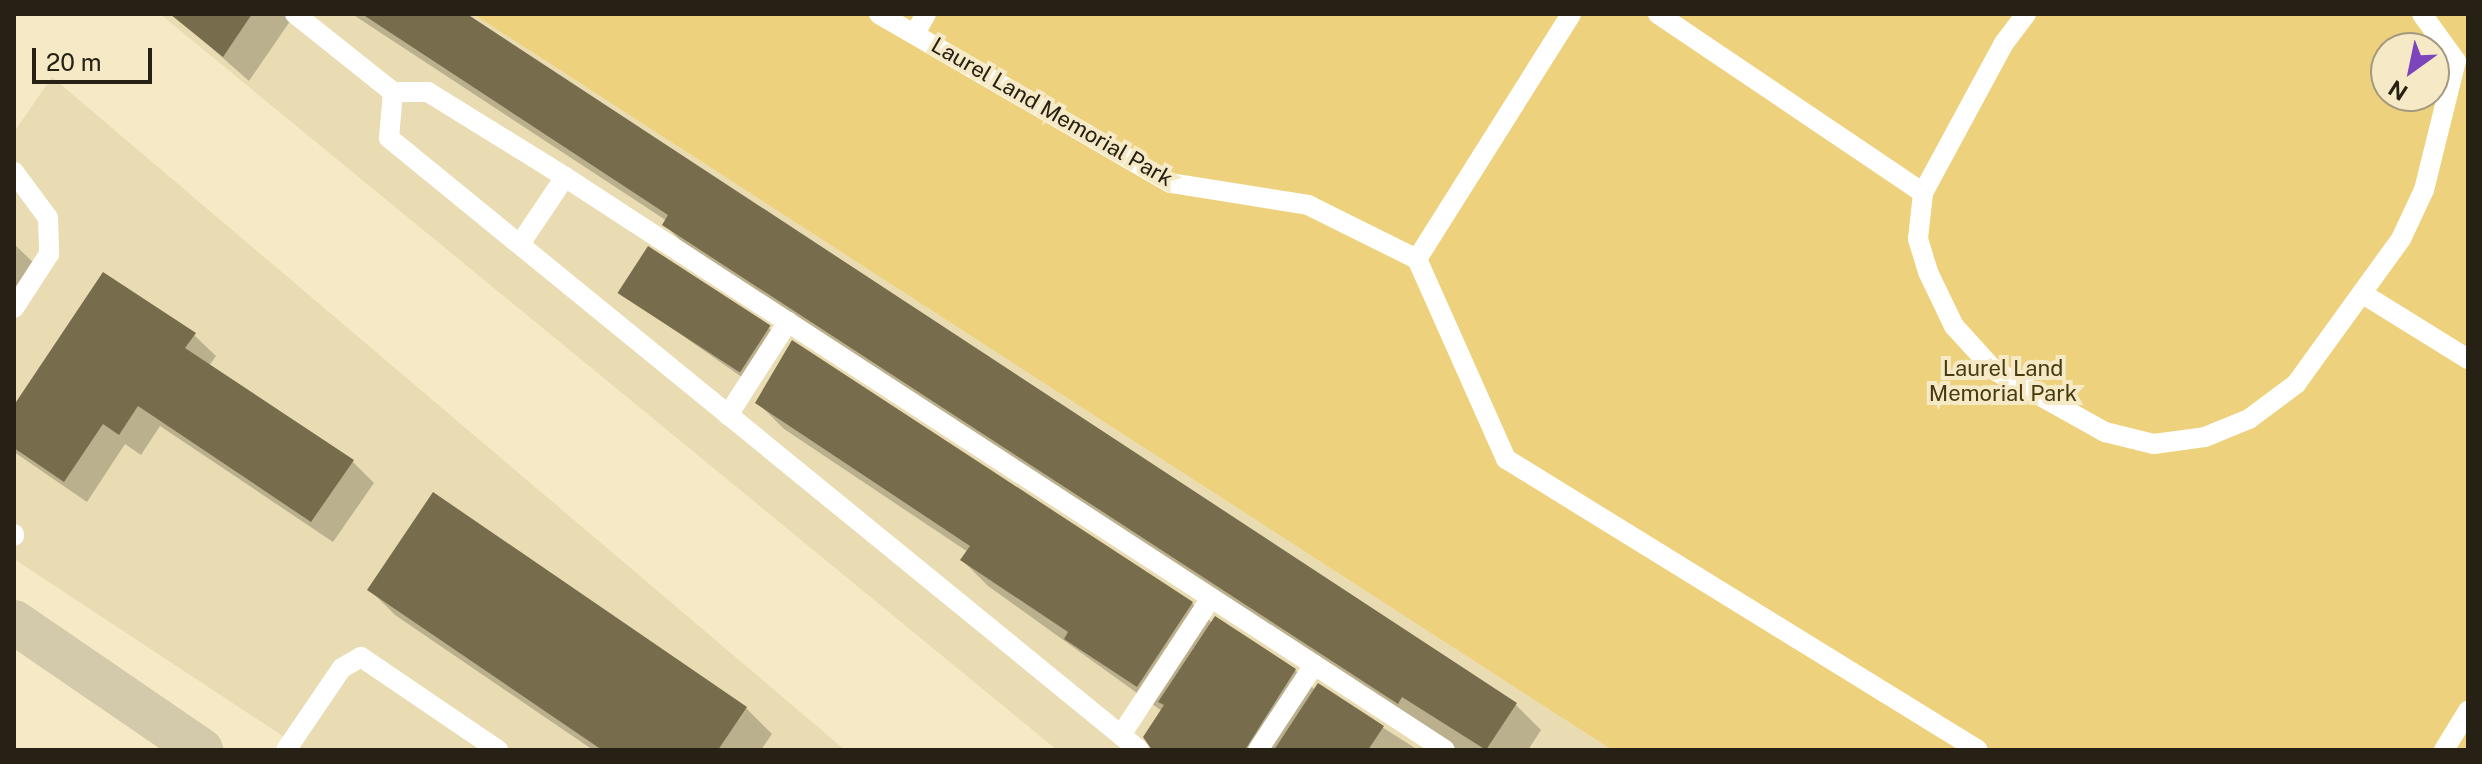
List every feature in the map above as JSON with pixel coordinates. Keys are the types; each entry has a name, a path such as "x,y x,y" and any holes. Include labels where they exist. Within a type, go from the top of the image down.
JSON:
{"main road":[{"path":"14,622 201,750"}],"lane":[{"path":"295,14 393,92 428,92 565,177 1314,665 1414,742 1445,750"},
{"name":"Laurel Land Memorial Park","path":"879,14 1171,183 1308,205 1417,259"},
{"name":"Laurel Land Memorial Park","path":"915,33 926,14"},
{"path":"1571,14 1417,259 1506,459 1978,750"},
{"path":"1658,14 1923,193"},
{"path":"2026,14 2004,43 1923,193 1918,239 1928,272 1954,326 1994,370 2105,432 2154,444 2205,437 2249,419 2296,384 2401,239 2424,190 2462,59 2422,14"},
{"path":"393,92 389,138 1139,750"},
{"path":"14,172 48,218 49,254 14,308"},
{"path":"520,244 565,177"},
{"path":"2363,294 2468,359"},
{"path":"728,415 788,322"},
{"path":"1121,735 1211,598"},
{"path":"286,750 342,668 361,657 498,750"},
{"path":"1258,750 1314,665"},
{"path":"2444,750 2468,711"}],"shaded area":[{"path":"160,14 473,14 1612,750 1057,750"},
{"path":"52,77 845,750 304,750 14,559 14,132"}],"green space":[{"name":"Laurel Land Memorial Park","path":"473,14 2468,14 2468,750 1612,750"}],"building":[{"path":"170,14 252,14 223,57"},
{"path":"362,14 467,14 1517,703 1486,750 1402,697 1398,704 662,225 668,215"},
{"path":"648,246 770,326 740,372 618,293"},
{"path":"103,272 196,333 185,348 354,460 311,522 138,406 119,435 103,424 64,482 14,448 14,405"},
{"path":"792,340 1193,602 1137,687 1064,639 1068,632 960,560 970,546 755,403"},
{"path":"433,492 747,707 718,750 602,750 367,590"},
{"path":"1215,616 1296,669 1245,750 1152,750 1143,737 1164,705 1158,702"},
{"path":"1318,683 1384,726 1368,750 1274,750"}]}
